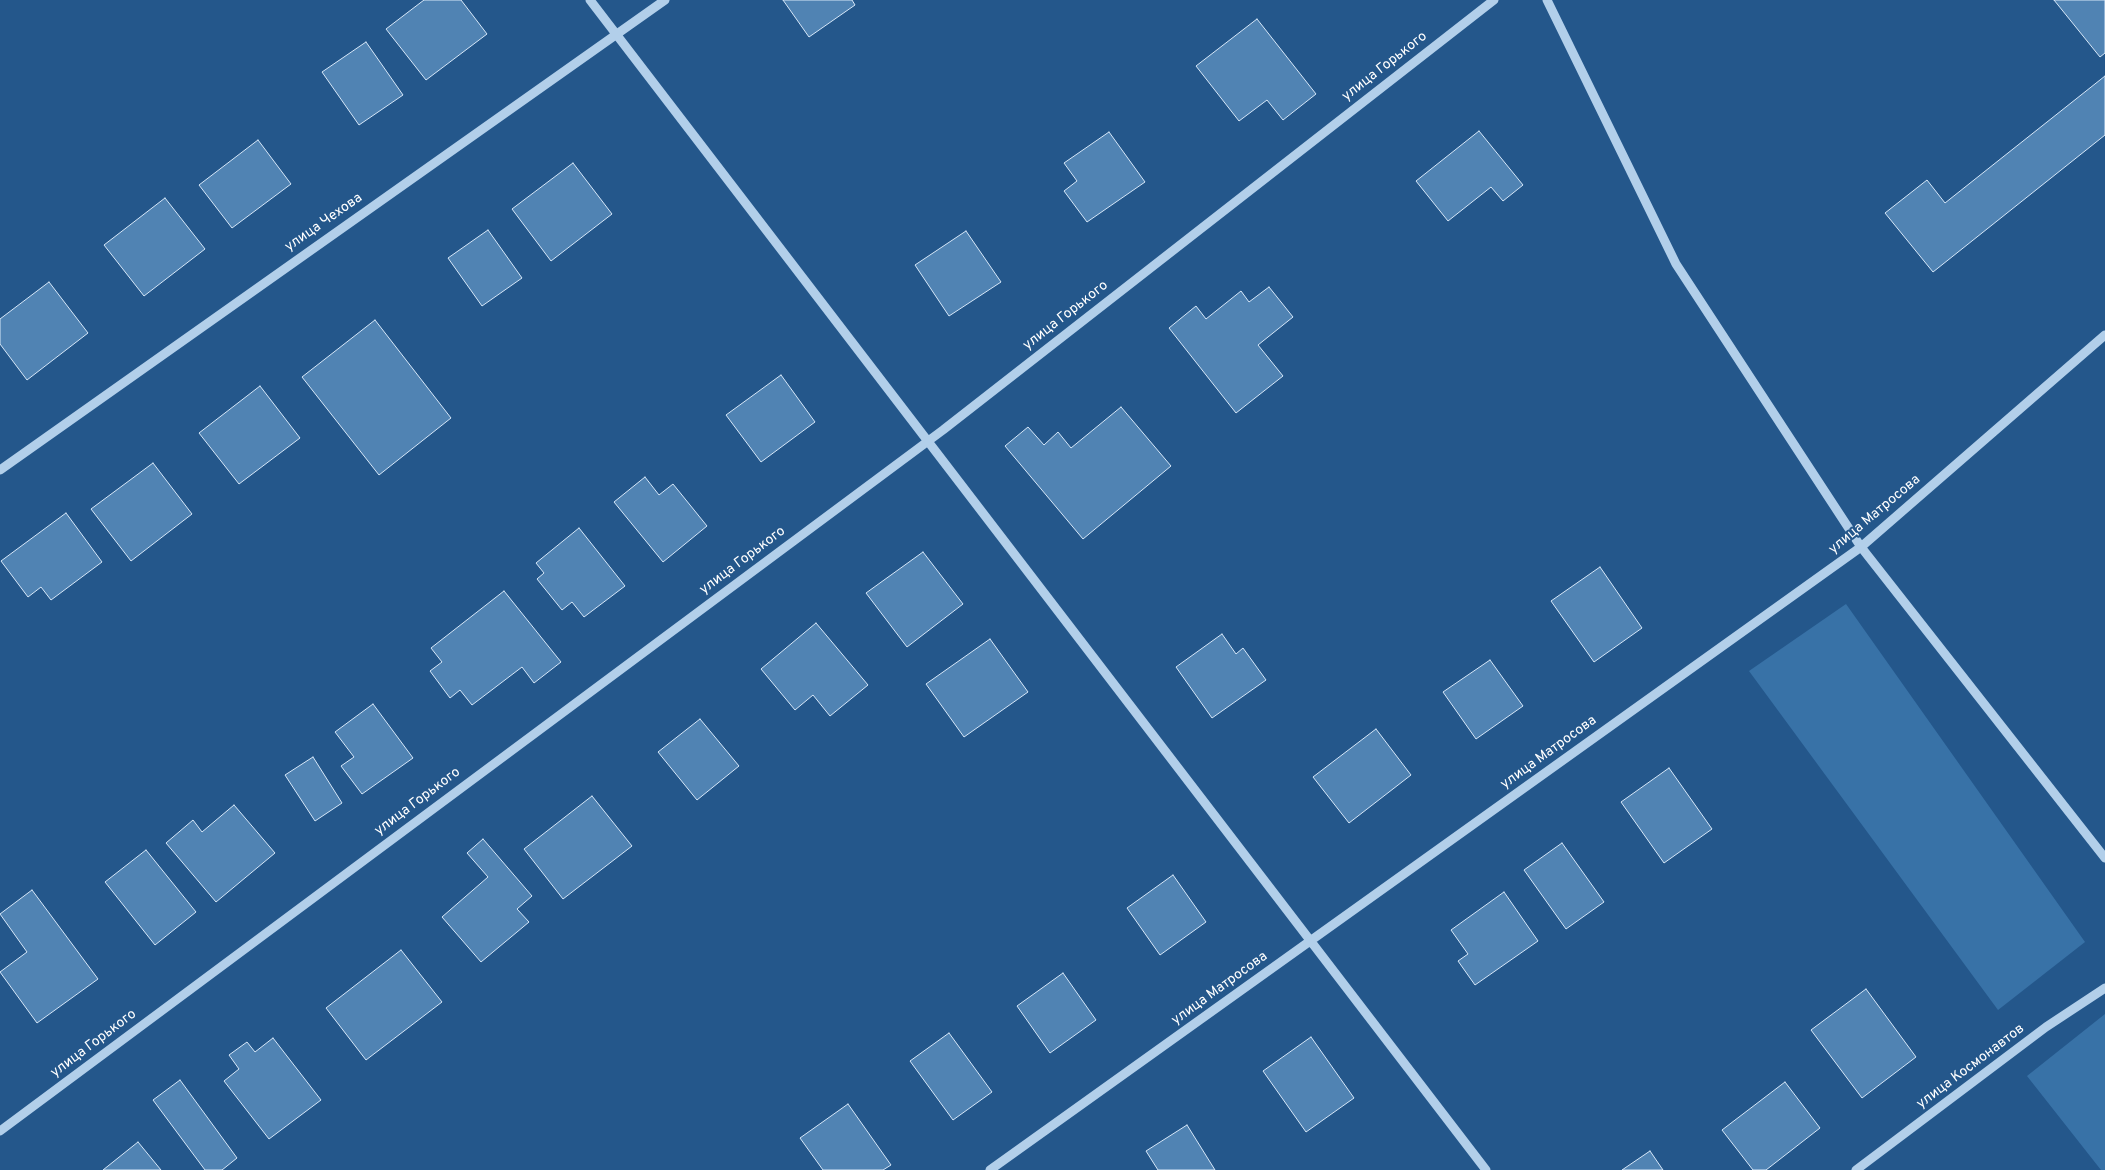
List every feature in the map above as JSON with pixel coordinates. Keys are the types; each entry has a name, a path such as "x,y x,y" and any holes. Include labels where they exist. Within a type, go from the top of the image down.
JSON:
{"street":[{"path":"590,0 1486,1170"},
{"name":"улица Чехова","path":"0,470 665,0"},
{"name":"улица Горького","path":"0,1131 928,441 1494,0"},
{"path":"1547,0 1676,264 1861,547 2105,858"},
{"name":"улица Матросова","path":"990,1170 1861,547 2105,335"},
{"name":"улица Космонавтов","path":"1856,1170 2046,1027 2105,988"}],"shaded area":[{"path":"1846,604 2085,942 1998,1010 1749,671"},
{"path":"2105,1014 2105,1170 2101,1170 2027,1076"}],"building":[{"path":"424,0 461,0 487,34 426,80 386,29"},
{"path":"783,0 852,0 855,5 809,37"},
{"path":"2054,0 2105,0 2105,53 2100,57"},
{"path":"1257,19 1316,94 1283,120 1267,100 1239,121 1196,66"},
{"path":"366,42 403,95 359,125 322,72"},
{"path":"2105,76 2105,135 1933,272 1885,213 1927,180 1945,203"},
{"path":"1479,131 1523,185 1503,201 1491,187 1448,221 1416,181"},
{"path":"1109,132 1145,182 1087,222 1064,191 1077,181 1064,163"},
{"path":"258,140 291,184 232,228 199,185"},
{"path":"573,163 612,214 551,261 512,209"},
{"path":"165,198 205,249 144,296 104,245"},
{"path":"488,230 522,278 482,306 448,258"},
{"path":"966,231 1001,282 949,316 915,265"},
{"path":"49,282 88,333 27,380 0,344 0,319"},
{"path":"1269,287 1293,317 1258,345 1283,376 1236,413 1169,328 1196,306 1206,319 1241,291 1249,302"},
{"path":"375,320 451,418 379,475 302,377"},
{"path":"781,375 815,422 761,462 726,415"},
{"path":"260,386 300,438 239,484 199,433"},
{"path":"1121,407 1171,466 1083,539 1005,446 1028,427 1044,445 1058,432 1071,448"},
{"path":"153,463 192,514 131,561 91,509"},
{"path":"645,477 659,495 673,484 707,526 663,562 614,502"},
{"path":"66,513 102,562 51,600 41,587 28,597 1,561"},
{"path":"579,528 625,586 584,617 572,602 562,610 537,579 544,573 536,563"},
{"path":"923,552 963,604 907,647 866,593"},
{"path":"1600,567 1642,628 1594,662 1551,601"},
{"path":"504,591 561,662 534,683 522,667 472,705 460,690 450,698 430,671 442,662 431,648"},
{"path":"816,623 868,685 830,716 813,695 795,710 761,669"},
{"path":"1222,634 1236,654 1243,648 1266,680 1212,718 1176,667"},
{"path":"990,639 1028,692 964,737 926,684"},
{"path":"1490,660 1523,706 1476,739 1443,692"},
{"path":"373,704 413,758 362,794 341,766 354,757 335,732"},
{"path":"700,719 739,766 697,800 658,752"},
{"path":"1376,729 1411,775 1349,823 1313,777"},
{"path":"313,757 342,803 315,821 285,775"},
{"path":"1669,768 1712,829 1664,863 1621,802"},
{"path":"592,796 632,846 563,899 524,849"},
{"path":"234,805 275,853 216,902 166,843 193,820 202,832"},
{"path":"483,839 532,896 517,909 529,922 481,962 442,917 488,877 467,853"},
{"path":"1562,843 1604,902 1566,929 1524,870"},
{"path":"146,850 196,912 155,945 105,882"},
{"path":"1173,875 1206,922 1160,955 1127,908"},
{"path":"32,890 98,979 37,1023 0,972 27,952 0,914"},
{"path":"1504,892 1538,941 1475,985 1458,961 1468,954 1451,930"},
{"path":"401,950 442,1002 366,1060 326,1008"},
{"path":"1063,973 1096,1020 1050,1053 1017,1006"},
{"path":"1866,989 1916,1057 1862,1098 1811,1030"},
{"path":"949,1033 992,1092 953,1120 910,1061"},
{"path":"1311,1037 1354,1098 1306,1132 1263,1071"},
{"path":"273,1038 321,1100 269,1139 224,1081 239,1069 229,1055 247,1042 255,1052"},
{"path":"180,1080 237,1158 222,1170 205,1170 153,1100"},
{"path":"1785,1082 1820,1128 1766,1170 1753,1170 1722,1130"},
{"path":"848,1104 891,1165 883,1170 823,1170 800,1138"},
{"path":"1187,1125 1215,1170 1158,1170 1146,1151"},
{"path":"138,1142 161,1170 103,1170"},
{"path":"1650,1151 1663,1170 1622,1170"}]}
